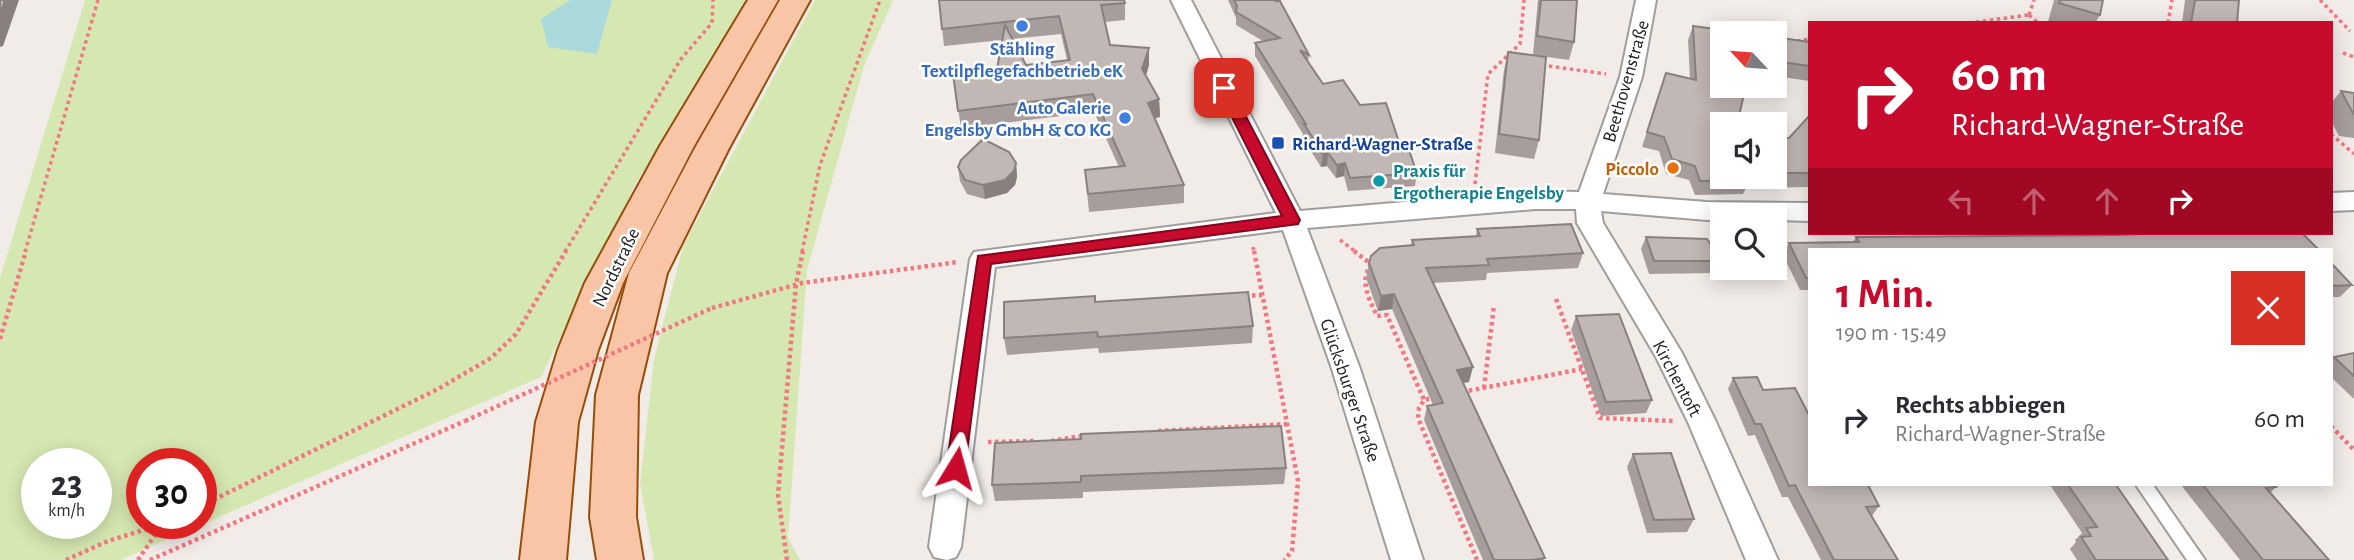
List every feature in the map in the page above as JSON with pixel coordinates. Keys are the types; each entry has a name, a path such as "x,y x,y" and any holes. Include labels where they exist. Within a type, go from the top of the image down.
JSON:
{"main road":[{"name":"Nordstraße","path":"542,560 557,422 578,350 604,284 677,146 763,0"},
{"name":"Nordstraße","path":"620,560 613,517 617,395 648,273 712,148 795,0"}],"street":[{"path":"1181,0 1292,220"},
{"name":"Beethovenstraße","path":"1588,201 1633,70 1644,24 1646,0"},
{"path":"945,547 983,260 1292,220 1535,200 1588,201 1707,211 1808,212"},
{"name":"Kirchentoft","path":"1588,201 1590,223 1668,353 1702,422 1762,560"},
{"path":"2333,202 2354,201"},
{"name":"Glücksburger Straße","path":"1292,220 1345,366 1407,560"}],"lane":[{"path":"2145,486 2197,560"}],"path":[{"path":"0,339 98,0"},
{"path":"217,498 438,389 491,358 516,334 681,59 712,23 713,0"},
{"path":"787,560 778,495 796,284 820,165 880,0"},
{"path":"1472,205 1488,74 1520,44 1524,0"},
{"path":"2029,15 2034,0"},
{"path":"2168,21 2172,0"},
{"path":"2320,0 2350,31"},
{"path":"1984,21 2029,15 2036,21"},
{"path":"1796,41 1808,40"},
{"path":"2343,53 2354,57"},
{"path":"1503,59 1517,61"},
{"path":"1530,63 1609,75 1633,70"},
{"path":"2333,136 2354,154"},
{"path":"1328,217 1334,235 1371,264 1365,271 1363,282 1377,316 1387,315 1424,400"},
{"path":"1248,226 1298,481 1292,560"},
{"path":"150,560 712,308 755,292 796,284 983,260"},
{"path":"1236,297 1262,295"},
{"path":"1556,299 1600,418 1702,422"},
{"path":"1484,388 1494,305"},
{"path":"1459,393 1581,369"},
{"path":"1447,395 1424,400 1419,408 1418,418 1477,560"},
{"path":"1150,431 1287,424"},
{"path":"2333,428 2354,450"},
{"path":"959,442 1052,441 1095,434"},
{"path":"65,560 126,536"},
{"path":"138,560 153,539"},
{"path":"1284,560 1292,551"}],"green space":[{"path":"85,0 750,0 635,185 541,377 217,518 217,448 126,448 126,539 168,539 120,560 0,560 0,278"},
{"path":"815,0 893,0 864,66 807,270 788,538 800,560 654,560 640,483 654,359 683,246"}],"water":[{"path":"570,0 612,0 597,54 548,47 541,19"}],"building":[{"path":"0,0 5,0 0,14"},
{"path":"939,0 1124,0 1125,3 1101,5 1110,45 1149,48 1142,69 1159,99 1148,103 1184,185 1088,194 1085,170 1125,166 1093,94 958,111 953,74 997,69 1005,25 1026,65 1070,60 1059,16 942,29"},
{"path":"1234,0 1280,1 1309,55 1300,50 1323,84 1343,80 1360,105 1386,103 1402,151 1409,150 1417,173 1350,178 1345,163 1337,165 1328,153 1323,154 1255,43 1280,38 1236,12"},
{"path":"1541,0 1577,0 1574,42 1537,36"},
{"path":"2060,0 2103,0 2100,15 2059,3"},
{"path":"2195,0 2239,0 2237,21 2191,21"},
{"path":"1693,26 1710,28 1710,98 1743,98 1740,112 1710,112 1710,181 1700,181 1695,166 1672,159 1664,137 1647,132 1666,73 1696,80"},
{"path":"1787,39 1808,42 1808,66 1787,63"},
{"path":"1508,52 1546,57 1539,140 1499,134"},
{"path":"2341,91 2354,93 2354,115"},
{"path":"1808,117 1808,173 1787,173 1787,138"},
{"path":"983,139 1009,152 1016,163 1014,171 1005,180 983,185 965,180 958,167 961,160"},
{"path":"1571,224 1583,253 1487,259 1489,265 1426,268 1473,367 1457,370 1545,558 1494,560 1427,406 1443,403 1394,294 1381,296 1369,263 1371,256 1380,248 1414,245 1412,240 1480,236 1477,229"},
{"path":"2304,235 2317,248 1808,248 1806,278 1789,243 1859,242 1856,237"},
{"path":"1646,237 1707,239 1710,244 1710,261 1654,261"},
{"path":"2333,265 2352,285 2333,286"},
{"path":"1248,292 1253,326 1098,337 1097,332 1004,338 1004,302 1095,296 1095,302"},
{"path":"1619,314 1652,400 1606,402 1576,316"},
{"path":"2354,353 2354,376 2334,357"},
{"path":"1757,377 1763,390 1795,388 1808,413 1808,486 1869,486 1879,506 1866,507 1898,560 1834,560 1795,485 1789,486 1761,424 1755,424 1733,378"},
{"path":"1281,426 1286,468 1081,476 1081,482 992,485 995,443 1081,439 1081,434"},
{"path":"1671,453 1694,519 1654,520 1633,454"},
{"path":"2069,486 2117,486 2168,560 2096,560 2081,537 2091,536 2086,528 2097,527"},
{"path":"2204,486 2275,486 2266,488 2329,560 2263,560"}],"place":[{"name":"Stähling Textilpflegefachbetrieb eK","path":"1022,26"},
{"name":"Auto Galerie Engelsby GmbH & CO KG","path":"1125,118"},
{"name":"Richard-Wagner-Straße","path":"1278,143"},
{"name":"Piccolo","path":"1673,168"},
{"name":"Praxis für Ergotherapie Engelsby","path":"1379,181"}],"route":[{"path":"956,468 983,260 1292,220 1224,88"}]}
